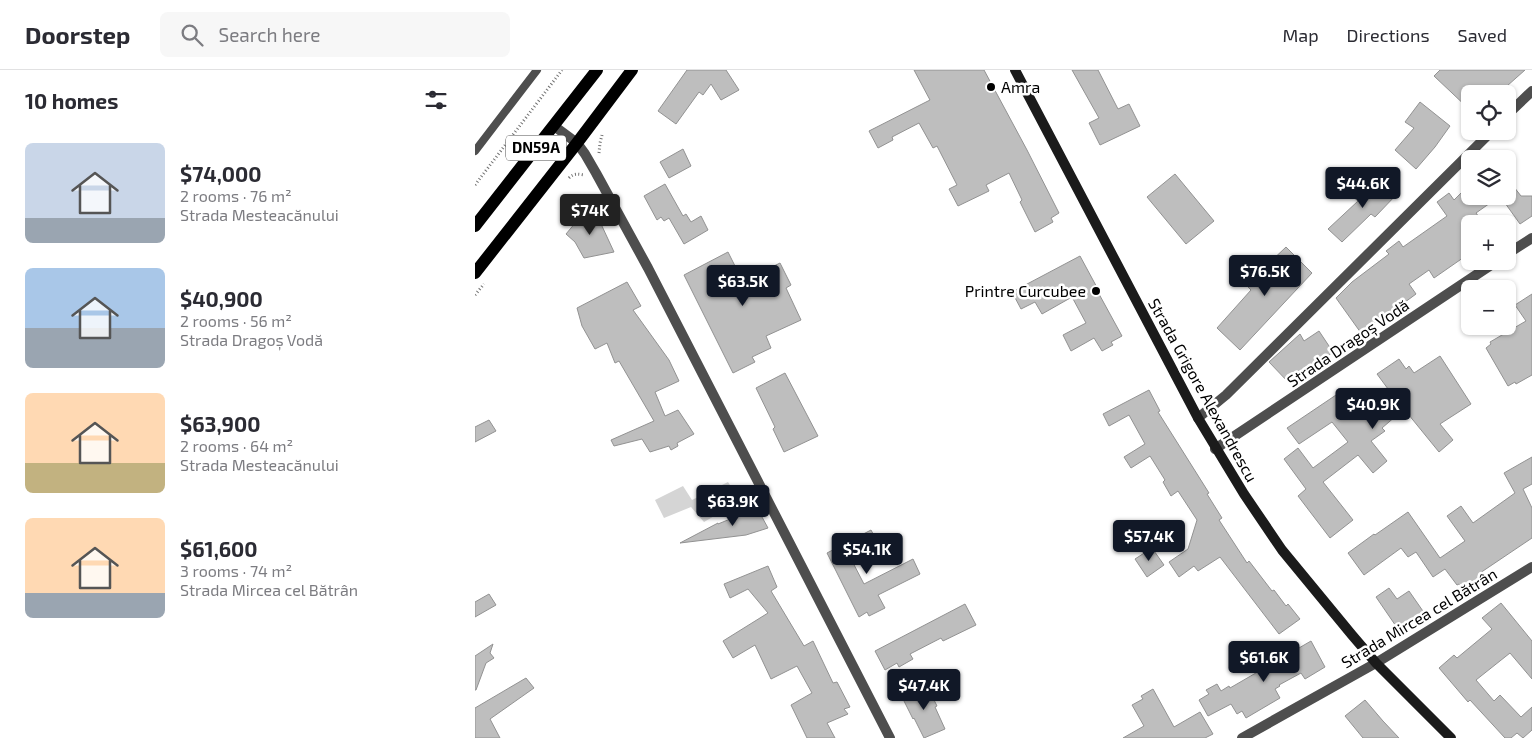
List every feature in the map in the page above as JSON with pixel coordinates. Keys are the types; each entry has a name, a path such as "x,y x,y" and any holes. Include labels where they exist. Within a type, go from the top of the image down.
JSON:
{"main road":[{"name":"DN59A","path":"475,226 597,70"},
{"name":"DN59A","path":"475,273 632,70"}],"street":[{"name":"Strada Grigore Alexandrescu","path":"1015,70 1198,418 1215,449 1244,494 1282,550 1376,663 1451,738"},
{"path":"1516,106 1532,91"},
{"path":"554,126 577,143 589,160 648,268 890,738"},
{"path":"1198,418 1226,395 1483,140"},
{"path":"1516,248 1532,238"},
{"name":"Strada Dragoș Vodă","path":"1215,449 1484,270"},
{"name":"Strada Mircea cel Bătrân","path":"1242,738 1376,663 1532,567"}],"lane":[{"path":"475,151 537,70"}],"path":[{"path":"475,185 562,70"},
{"path":"600,158 600,143 604,131"}],"shaded area":[{"path":"728,482 740,501 704,522 691,507 664,518 655,500 683,486 692,500"}],"building":[{"path":"687,70 726,70 739,90 721,100 711,84 703,95 699,92 676,124 658,111"},
{"path":"914,70 984,70 1059,213 1051,218 1053,222 1035,232 1020,202 1022,200 1009,173 986,185 989,191 958,206 949,189 957,185 937,146 933,148 919,123 892,137 893,140 878,148 869,131 930,100"},
{"path":"1072,70 1098,70 1118,109 1129,104 1140,126 1100,145 1089,123 1099,118"},
{"path":"1440,70 1525,70 1508,85 1461,85 1461,102 1434,76"},
{"path":"1420,102 1450,126 1416,169 1395,150 1414,128 1405,122"},
{"path":"683,149 691,166 669,178 660,162"},
{"path":"1175,174 1214,221 1186,244 1147,197"},
{"path":"1365,181 1373,190 1382,181 1397,194 1375,217 1371,214 1342,242 1328,229 1358,201 1351,195"},
{"path":"665,184 683,216 686,214 691,222 701,216 708,230 684,244 669,218 664,221 661,217 657,220 644,196"},
{"path":"1516,190 1521,196 1532,196 1532,216 1520,224 1516,215 1514,215 1506,205 1516,205"},
{"path":"1449,193 1454,200 1461,193 1461,205 1487,205 1476,213 1477,215 1461,215 1461,259 1434,278 1429,270 1409,284 1416,294 1361,333 1336,298 1352,282 1389,254 1386,251 1399,241 1403,247 1447,216 1437,202"},
{"path":"586,210 595,211 614,252 584,258 575,242 566,234"},
{"path":"1286,247 1312,273 1240,350 1217,328 1251,290 1246,285"},
{"path":"728,252 741,278 762,267 764,271 780,263 791,285 786,288 801,320 766,336 771,348 752,357 755,362 733,373 684,275"},
{"path":"1080,256 1122,336 1111,342 1113,345 1102,351 1094,338 1071,351 1063,335 1086,323 1072,297 1042,314 1035,302 1021,309 1012,292"},
{"path":"627,282 641,306 633,310 669,360 679,381 655,392 665,416 678,410 694,434 677,443 678,446 671,450 669,446 650,452 642,439 614,446 611,440 654,421 619,361 615,363 607,343 595,349 582,326 577,308"},
{"path":"1532,294 1532,375 1516,384 1515,382 1508,386 1486,348 1491,344 1490,342 1502,335 1516,335 1516,327 1526,321 1516,304"},
{"path":"1319,331 1333,352 1290,384 1269,362 1300,334 1304,341"},
{"path":"1440,356 1471,404 1440,424 1453,440 1439,452 1404,409 1382,428 1385,431 1371,441 1387,461 1373,473 1358,455 1323,482 1353,520 1330,538 1298,496 1306,489 1284,459 1298,448 1313,468 1348,442 1332,422 1299,444 1287,428 1339,393 1342,397 1351,391 1367,414 1391,393 1377,374 1399,359 1406,369 1409,366 1414,373"},
{"path":"785,373 818,436 784,452 773,429 775,427 756,388"},
{"path":"1149,390 1160,411 1158,412 1209,493 1207,494 1222,518 1219,520 1247,563 1249,561 1272,591 1274,590 1286,606 1288,604 1300,619 1279,634 1220,557 1198,571 1194,566 1179,577 1169,562 1188,549 1197,520 1178,491 1171,496 1163,482 1165,480 1150,456 1131,468 1124,457 1145,444 1129,415 1109,426 1103,414"},
{"path":"489,420 496,431 475,442 475,427"},
{"path":"1532,457 1532,484 1523,489 1532,508 1532,538 1480,573 1482,576 1463,589 1459,584 1457,585 1445,569 1433,577 1416,552 1408,557 1401,548 1364,575 1348,553 1408,512 1440,558 1465,541 1447,516 1461,506 1473,523 1515,493 1504,473"},
{"path":"757,508 768,528 746,535 680,543 718,523"},
{"path":"871,530 879,545 851,559 864,584 913,559 920,574 878,595 885,608 869,616 867,612 859,617 827,553"},
{"path":"1152,548 1164,565 1147,577 1135,559"},
{"path":"768,566 777,587 771,591 804,646 813,641 833,683 837,682 850,707 844,709 848,714 827,723 835,738 807,738 791,705 812,693 797,666 771,679 755,645 733,658 723,641 768,613 748,589 730,598 724,584"},
{"path":"1389,588 1397,599 1409,591 1425,614 1400,632 1376,597"},
{"path":"489,594 496,605 475,617 475,602"},
{"path":"1501,603 1532,641 1532,679 1510,653 1476,680 1494,701 1500,695 1521,717 1532,707 1532,730 1523,738 1517,733 1511,738 1505,738 1470,700 1468,702 1439,668 1454,655 1457,658 1492,629 1482,618"},
{"path":"965,604 976,625 943,641 941,638 910,654 913,659 899,667 897,663 885,670 875,651"},
{"path":"1311,641 1325,667 1305,679 1301,673 1279,685 1275,689 1280,698 1246,718 1242,711 1237,714 1231,704 1208,716 1199,700 1209,694 1206,690 1217,684 1221,691 1229,686 1230,688"},
{"path":"493,644 490,653 494,658 486,663 475,690 475,656"},
{"path":"526,678 534,688 490,719 500,738 475,738 475,708"},
{"path":"926,684 937,706 935,707 945,729 924,738 902,697"},
{"path":"1153,689 1174,727 1200,712 1213,734 1205,738 1123,738 1144,726 1132,705 1143,699 1141,696"},
{"path":"1365,700 1399,738 1363,738 1345,716"}],"place":[{"name":"Amra","path":"991,87"},
{"name":"Printre Curcubee","path":"1096,291"}]}
